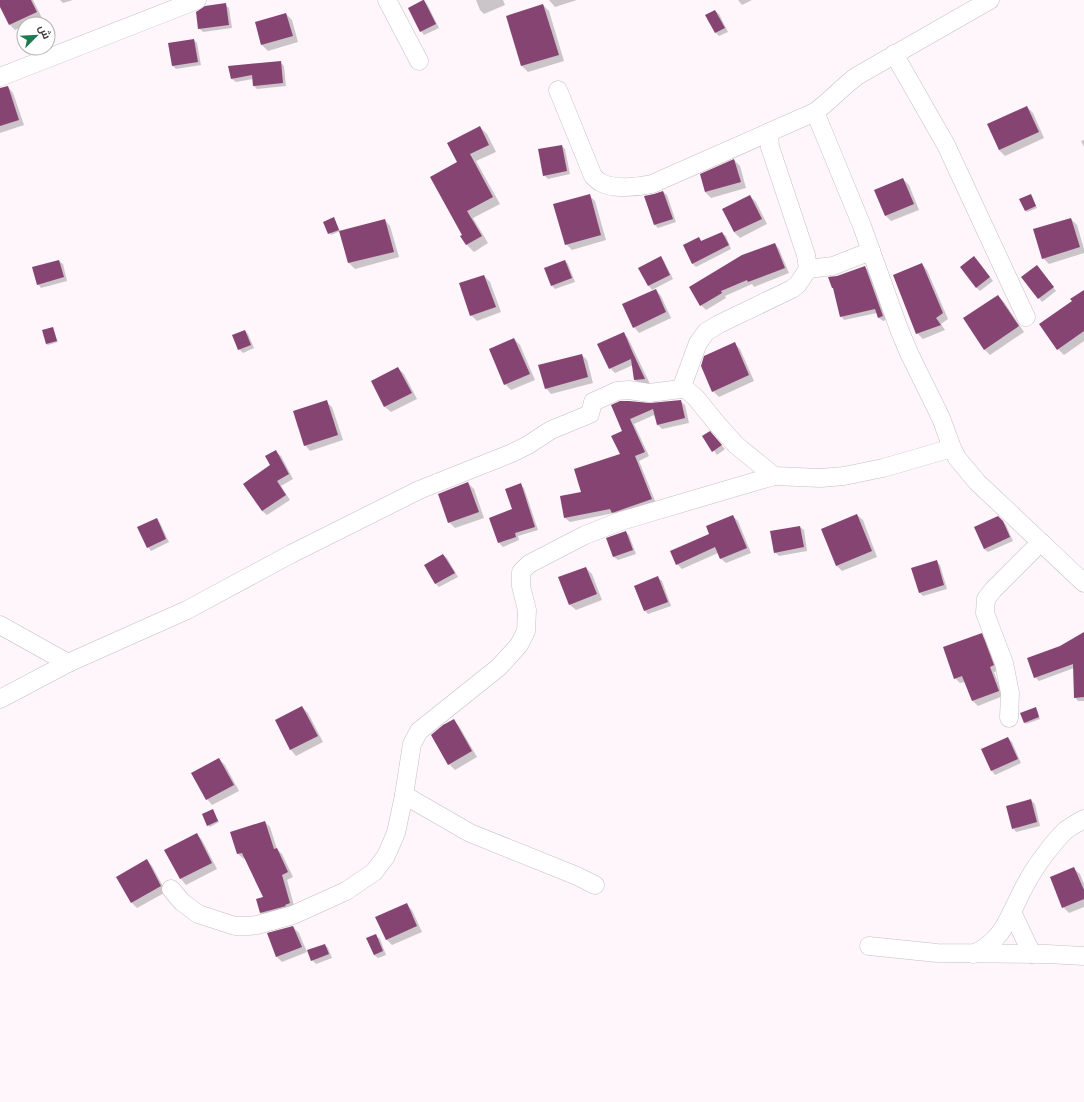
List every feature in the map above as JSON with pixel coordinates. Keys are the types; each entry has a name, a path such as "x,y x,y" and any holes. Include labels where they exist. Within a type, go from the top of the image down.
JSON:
{"street":[{"path":"0,77 196,0"},
{"path":"387,0 419,61"},
{"path":"558,90 593,176 600,182 609,185 633,187 652,184 815,112 850,81 894,54 990,0"},
{"path":"894,54 946,145 1026,317"},
{"path":"815,112 871,251 899,329 941,418 952,448 964,467 977,482 1084,583"},
{"path":"681,389 698,343 706,332 719,324 792,289 798,284 808,269 806,255 798,229 770,147 769,132"},
{"path":"808,269 833,266 871,251"},
{"path":"0,699 68,663 187,610 291,554 419,490 528,445 551,430 590,414 592,402 617,392 628,390 649,393 681,389 687,390 696,398 736,445 774,476"},
{"path":"171,889 182,902 198,914 234,926 257,925 293,914 346,891 374,872 386,856 396,833 412,744 419,731 499,667 519,645 526,631 527,610 521,586 521,572 529,564 585,535 621,521 774,476 821,478 844,476 883,468 952,448"},
{"path":"1009,718 1010,693 1004,663 985,613 986,599 993,590 1041,542"},
{"path":"0,625 68,663"},
{"path":"404,795 470,833 577,876 595,885"},
{"path":"972,954 986,947 998,936 1027,881 1053,845 1064,832 1084,819"},
{"path":"1012,912 1032,954"},
{"path":"869,946 937,953 1084,956"}],"building":[{"path":"0,0 31,0 37,12 28,16 16,16 16,22 9,25 0,7"},
{"path":"423,0 436,24 420,32 408,8"},
{"path":"226,3 229,25 198,29 196,12 205,6"},
{"path":"543,4 559,55 521,66 506,16"},
{"path":"715,10 725,28 715,33 705,15"},
{"path":"286,13 293,36 261,45 255,22"},
{"path":"194,39 198,62 172,66 168,43"},
{"path":"281,61 283,83 253,86 252,75 231,79 228,66"},
{"path":"8,86 19,120 0,126 0,88"},
{"path":"1027,106 1039,132 999,150 987,124"},
{"path":"480,126 489,145 470,154 493,197 467,211 482,236 466,245 430,177 457,162 447,143"},
{"path":"562,145 567,171 543,176 538,149"},
{"path":"734,159 741,182 705,192 700,174"},
{"path":"903,178 914,204 885,216 874,190"},
{"path":"663,191 673,219 654,225 644,196"},
{"path":"590,194 601,235 565,245 553,204"},
{"path":"1031,194 1036,206 1025,211 1019,199"},
{"path":"750,195 762,219 734,232 722,209"},
{"path":"334,217 339,230 328,234 323,222"},
{"path":"1071,218 1080,247 1042,259 1033,229"},
{"path":"385,219 394,252 348,263 339,231"},
{"path":"722,232 729,245 692,264 683,245 699,237 701,241"},
{"path":"775,243 785,268 748,282 747,280 721,291 722,293 700,306 689,287 742,255"},
{"path":"661,256 670,275 648,286 638,268"},
{"path":"974,256 990,277 976,288 960,267"},
{"path":"59,260 64,277 37,285 32,267"},
{"path":"565,260 572,278 551,286 544,268"},
{"path":"922,263 943,313 936,318 941,325 916,334 893,275"},
{"path":"1037,265 1054,287 1038,299 1021,277"},
{"path":"865,266 883,316 878,318 875,309 840,317 833,288 828,277 837,276"},
{"path":"484,275 496,307 470,316 459,283"},
{"path":"656,289 666,312 633,328 622,304"},
{"path":"1084,290 1084,331 1057,350 1039,324 1072,301 1070,299"},
{"path":"998,295 1019,326 984,350 963,318"},
{"path":"53,327 57,341 46,344 42,330"},
{"path":"245,330 251,345 238,350 232,335"},
{"path":"624,332 645,379 634,380 631,359 609,369 597,344"},
{"path":"514,338 530,374 504,385 489,349"},
{"path":"735,342 749,375 712,392 701,366 704,356"},
{"path":"582,354 588,377 545,389 538,365"},
{"path":"398,367 412,393 384,407 371,381"},
{"path":"327,400 338,435 304,446 293,411"},
{"path":"681,400 685,418 657,425 653,409 630,419 645,452 635,456 652,499 612,513 610,509 564,518 560,496 581,492 574,469 620,454 611,436 622,431 611,405 620,401 650,403"},
{"path":"710,431 722,445 712,452 702,436"},
{"path":"276,450 289,474 277,481 286,495 262,511 243,484 270,465 265,456"},
{"path":"468,482 479,512 448,523 438,494"},
{"path":"521,483 535,527 515,533 516,537 498,543 489,518 512,509 505,489"},
{"path":"857,514 872,551 836,566 821,529"},
{"path":"733,515 747,548 720,559 715,547 676,565 670,551 709,534 706,526"},
{"path":"998,516 1003,521 1010,537 984,549 974,527"},
{"path":"157,518 166,539 147,548 137,527"},
{"path":"800,526 804,547 774,553 770,531"},
{"path":"626,531 633,550 613,557 606,538"},
{"path":"443,554 455,573 435,584 424,565"},
{"path":"937,560 944,585 919,593 911,568"},
{"path":"586,567 597,594 569,605 558,577"},
{"path":"658,576 668,602 644,611 634,586"},
{"path":"1084,632 1084,697 1074,698 1073,664 1034,678 1027,658 1060,646"},
{"path":"982,633 994,665 990,667 999,691 972,701 962,676 954,679 943,647"},
{"path":"302,706 318,736 290,750 275,720"},
{"path":"1036,707 1039,717 1024,723 1020,713"},
{"path":"454,719 472,751 448,765 431,735 443,725"},
{"path":"1008,737 1018,759 991,771 981,749"},
{"path":"219,758 234,785 206,800 191,773"},
{"path":"1031,799 1037,822 1012,829 1006,806"},
{"path":"213,809 218,821 207,826 202,814"},
{"path":"265,821 274,849 277,848 288,872 282,875 290,903 285,905 286,906 260,913 256,899 263,897 242,853 237,854 230,832"},
{"path":"197,833 212,863 180,879 164,850"},
{"path":"147,859 161,886 131,903 116,877"},
{"path":"1074,867 1084,890 1084,899 1062,908 1050,877"},
{"path":"407,903 417,926 386,940 375,917"},
{"path":"293,926 302,947 276,957 267,933"},
{"path":"376,934 383,951 374,955 366,938"},
{"path":"325,944 329,954 311,961 307,950"}]}
